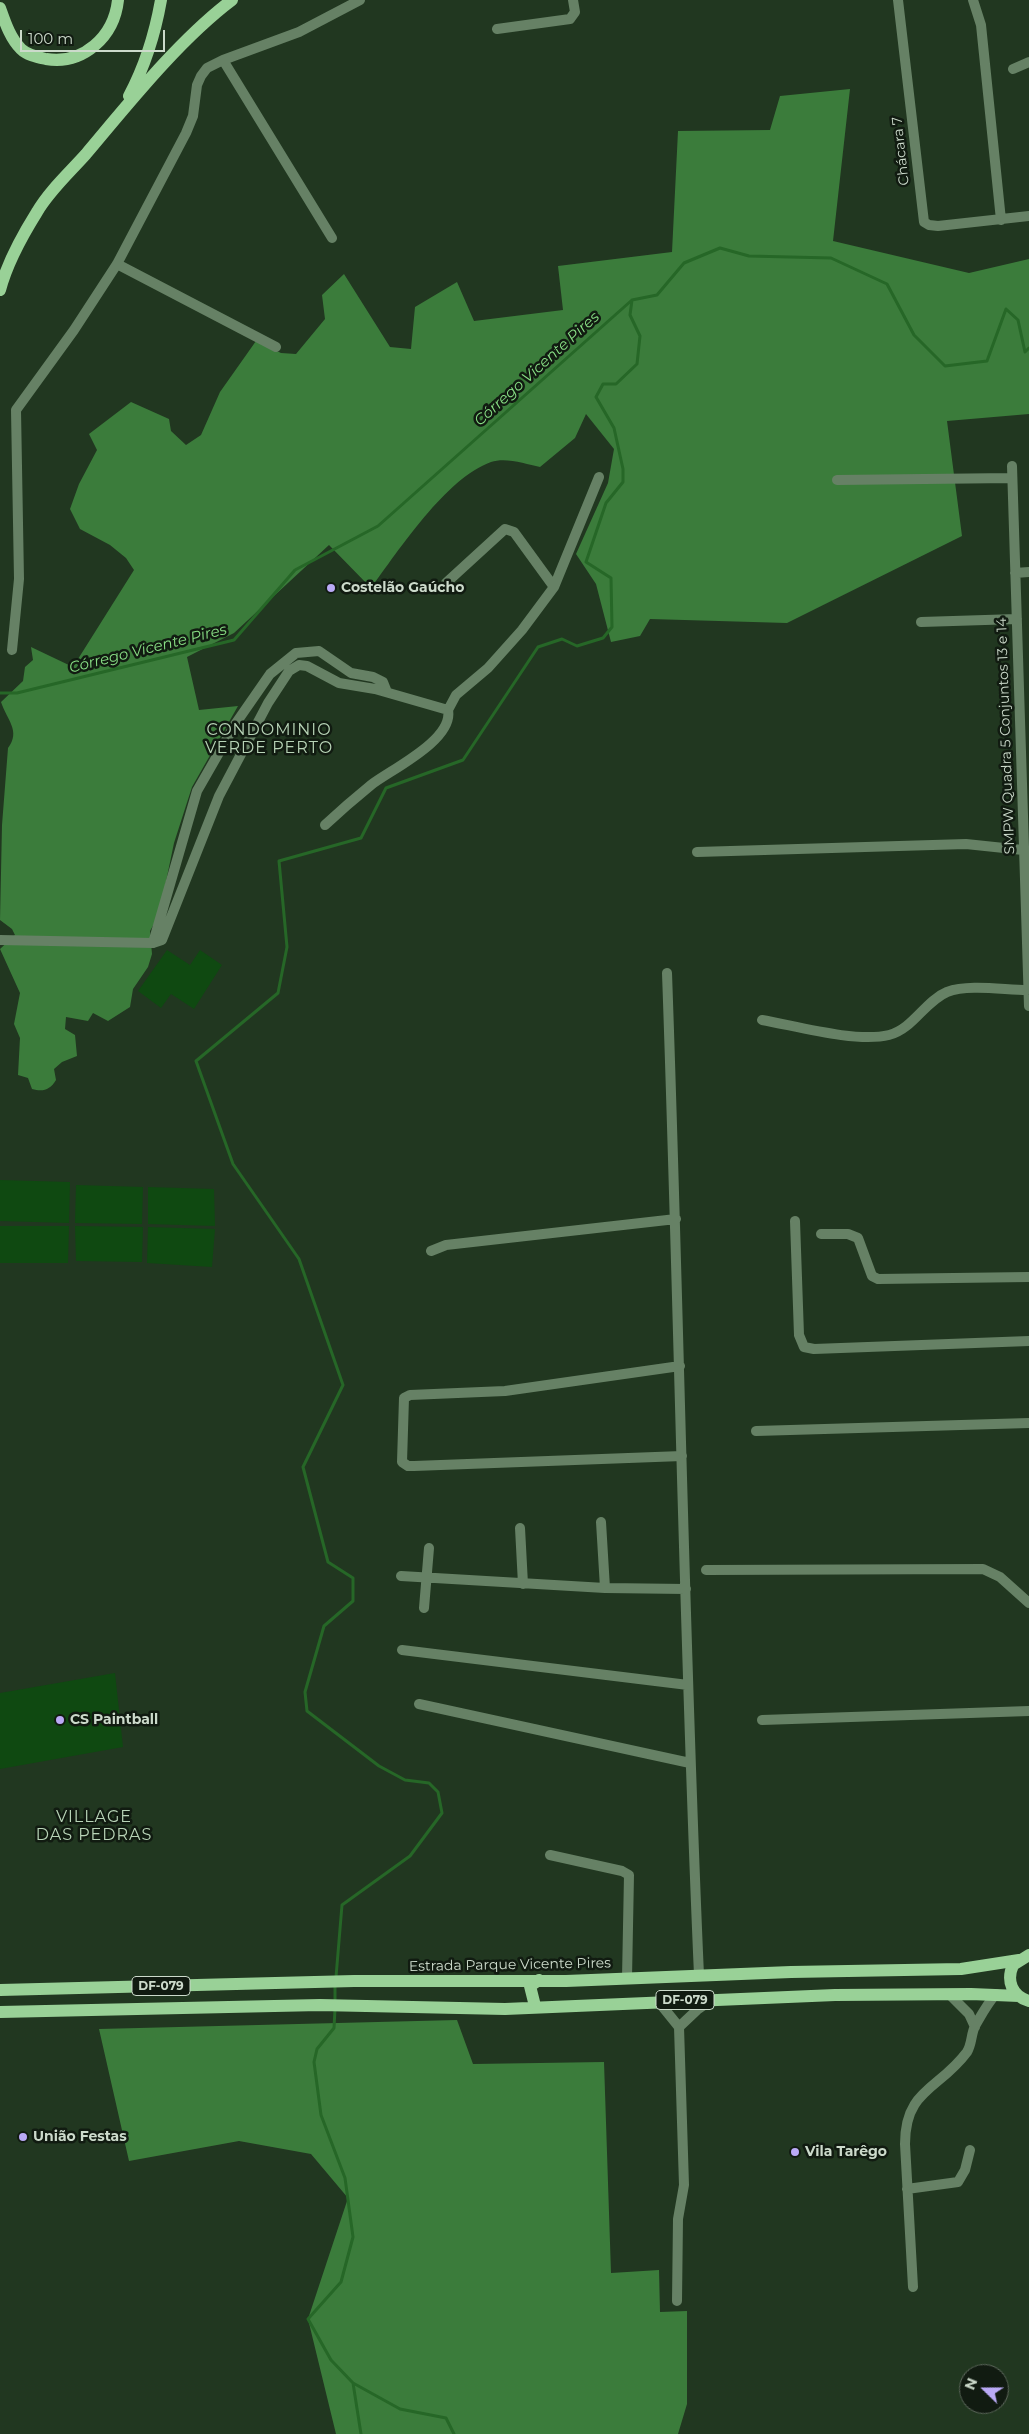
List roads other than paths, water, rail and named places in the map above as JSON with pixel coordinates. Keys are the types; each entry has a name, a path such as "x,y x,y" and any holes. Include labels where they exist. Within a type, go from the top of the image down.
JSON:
{"main road":[{"path":"0,8 14,41 22,50 30,55 58,60 73,58 90,50 104,36 113,20 118,0"},
{"path":"120,114 143,71 157,23 161,0"},
{"path":"0,290 4,271 38,210 176,52 216,12 232,0"},
{"name":"Estrada Parque Vicente Pires","path":"0,1990 354,1981 539,1980 961,1969 1024,1958"},
{"name":"DF-079","path":"1024,1958 1013,1965 1009,1979 1011,1987 1024,1998"},
{"path":"535,2006 530,1986 539,1980"},
{"name":"DF-079","path":"0,2012 320,2005 504,2008 658,2001 948,1994 996,1994 1024,1998"}],"street":[{"path":"12,650 19,579 16,410 74,330 118,264 186,133 193,116 197,85 207,68 223,60 298,32 360,0"},
{"path":"497,29 570,19 575,12 573,0"},
{"name":"Chácara 7","path":"898,0 924,222 933,226 1029,216"},
{"path":"973,0 981,25 1001,220"},
{"path":"223,60 332,238"},
{"path":"1013,69 1029,62"},
{"path":"118,264 276,346"},
{"name":"SMPW Quadra 5 Conjuntos 13 e 14","path":"1012,466 1029,1006"},
{"path":"325,825 373,784 426,748 447,722 448,710 456,695 488,668 522,630 554,587 599,477"},
{"path":"837,480 1012,478"},
{"path":"446,583 505,529 514,532 554,587"},
{"path":"1015,573 1029,572"},
{"path":"921,622 1017,619"},
{"path":"154,942 197,791 236,723 270,674 296,653 320,651 351,673 373,677 383,682 387,692"},
{"path":"0,940 154,942 162,940 166,934 219,796 268,703 289,671 299,665 306,666 339,683 387,692 448,710"},
{"path":"1020,717 1029,711"},
{"path":"697,852 966,844 1023,850"},
{"path":"667,973 676,1219 690,1762 699,1975"},
{"path":"762,1020 840,1034 883,1036 901,1029 947,992 962,989 1027,990"},
{"path":"431,1251 446,1246 676,1219"},
{"path":"795,1221 799,1336 804,1347 814,1350 1029,1341"},
{"path":"821,1234 848,1234 858,1238 872,1276 878,1279 1029,1277"},
{"path":"680,1366 505,1392 410,1395 404,1398 402,1407 402,1462 408,1466 414,1466 682,1456"},
{"path":"756,1431 1029,1423"},
{"path":"601,1522 605,1588"},
{"path":"520,1528 523,1584"},
{"path":"424,1608 429,1548"},
{"path":"706,1570 983,1569 1000,1577 1029,1603"},
{"path":"401,1576 605,1588 686,1589"},
{"path":"402,1650 688,1685"},
{"path":"419,1704 690,1762"},
{"path":"762,1720 1029,1711"},
{"path":"550,1855 622,1871 629,1875 627,1978"},
{"path":"948,1994 969,2014 975,2026"},
{"path":"912,2287 905,2128 907,2115 921,2096 954,2067 968,2051 975,2026 984,2007 996,1994"},
{"path":"679,2028 704,2004 713,2000"},
{"path":"658,2001 679,2028 684,2185 678,2219 677,2301"},
{"path":"907,2189 958,2182 965,2170 970,2150"}],"waterway":[{"name":"Córrego Vicente Pires","path":"0,693 17,693 234,640 295,570 378,526 632,300 657,295 684,263 720,248 749,256 831,258 887,284 914,335 945,366 987,361 1006,309 1018,320 1025,352 1029,348"},
{"path":"336,1977 342,1905 410,1856 442,1813 438,1792 429,1783 405,1780 379,1766 307,1711 305,1692 324,1626 353,1601 353,1578 328,1562 303,1467 343,1385 299,1259 233,1164 196,1061 278,993 287,947 279,861 361,838 386,788 463,760 538,647 562,639 577,646 603,638 612,627 611,578 586,562 606,503 623,482 623,469 614,428 596,397 603,384 616,384 637,364 640,336 630,315 632,300"},
{"path":"335,1984 335,2002"},
{"path":"335,2009 334,2028 317,2049 314,2062 321,2115 345,2178 353,2237 341,2282 308,2319 331,2360 353,2383 361,2434"},
{"path":"353,2383 400,2409 446,2418 454,2434"}],"place":[{"name":"Costelão Gaúcho","path":"331,588"},
{"name":"CS Paintball","path":"60,1720"},
{"name":"União Festas","path":"23,2137"},
{"name":"Vila Tarêgo","path":"795,2152"}],"district":[{"name":"CONDOMINIO VERDE PERTO","path":"269,739"},
{"name":"VILLAGE DAS PEDRAS","path":"94,1826"}]}
